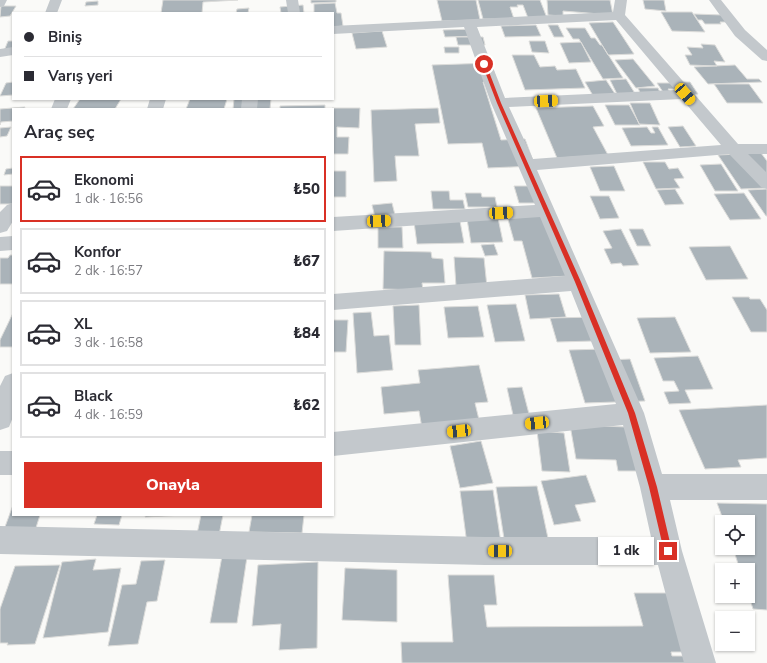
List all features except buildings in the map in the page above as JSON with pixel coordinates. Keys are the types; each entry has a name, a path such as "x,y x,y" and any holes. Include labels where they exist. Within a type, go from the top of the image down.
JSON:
{"street":[{"path":"51,12 56,0"},
{"path":"292,0 294,12"},
{"path":"621,0 619,16 733,150 767,183"},
{"path":"715,0 740,33 766,56"},
{"path":"334,30 619,16"},
{"path":"469,24 499,103 528,165 632,413 653,487 668,551 700,663"},
{"path":"0,53 12,51"},
{"path":"499,103 685,94"},
{"path":"528,165 733,150 767,149"},
{"path":"334,224 547,210"},
{"path":"0,244 12,243"},
{"path":"334,302 578,282"},
{"path":"0,419 12,386"},
{"path":"334,444 632,413"},
{"path":"0,463 12,463"},
{"path":"653,487 767,487"},
{"path":"0,540 484,551 668,551"}],"route":[{"path":"484,64 499,103 528,165 578,282 600,340 632,413 653,487 668,551"}]}
